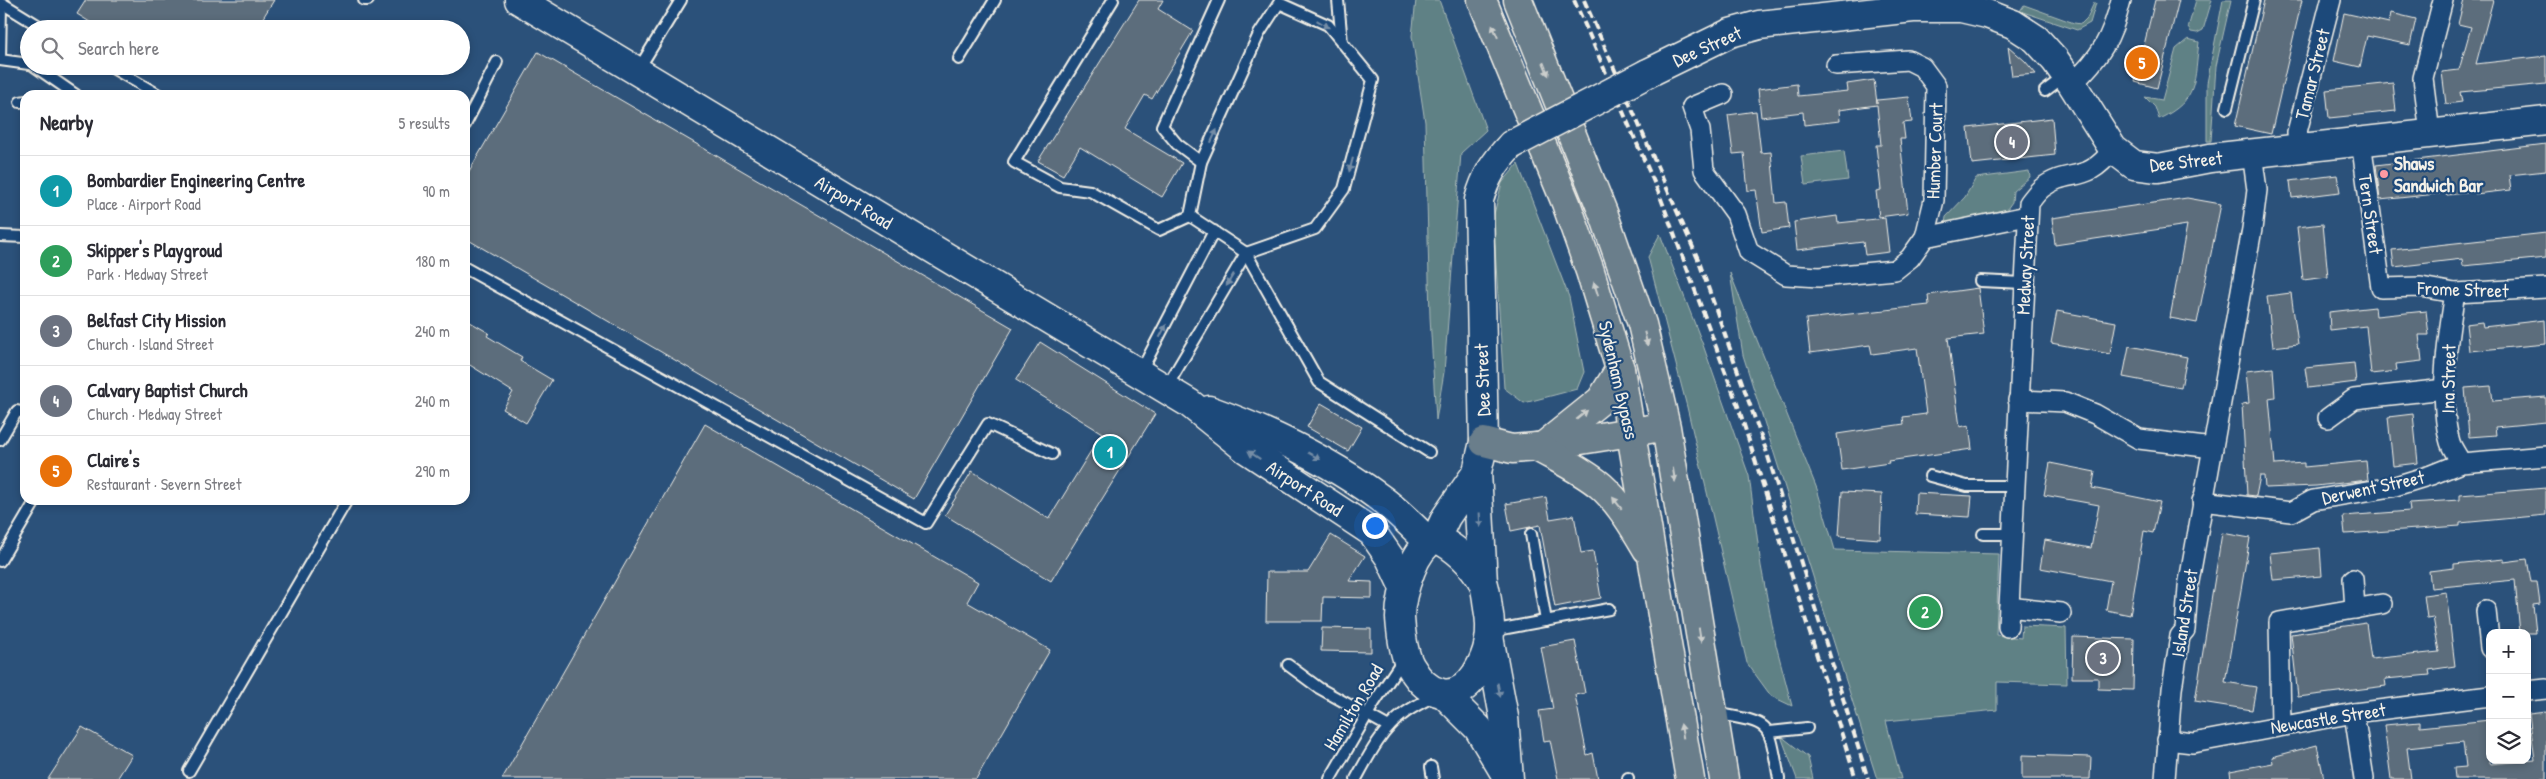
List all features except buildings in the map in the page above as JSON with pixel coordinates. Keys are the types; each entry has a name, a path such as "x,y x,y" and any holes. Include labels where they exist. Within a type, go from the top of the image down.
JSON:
{"highway":[{"name":"Sydenham Bypass","path":"1482,0 1566,203 1593,279 1620,369 1690,779"},
{"name":"Sydenham Bypass","path":"1518,0 1633,292 1666,426 1724,779"},
{"path":"1540,447 1601,400 1620,369"},
{"path":"1484,442 1512,449 1540,447 1666,426"},
{"path":"1540,447 1601,486 1624,513 1653,558"}],"street":[{"name":"Airport Road","path":"519,0 1177,396 1246,449 1372,532 1390,558 1404,588"},
{"path":"2061,83 2092,66 2106,43 2121,0"},
{"name":"Tamar Street","path":"2298,148 2297,132 2331,0"},
{"path":"2430,133 2422,78 2443,0"},
{"name":"Dee Street","path":"1483,583 1477,472 1484,442 1479,277 1480,200 1485,179 1496,161 1511,145 1730,33 1759,25 1937,3 1961,8 1987,7 2036,39 2061,83 2113,149 2134,165 2158,168 2252,153 2546,121"},
{"name":"Humber Court","path":"1723,94 1692,107 1700,130 1704,170 1736,214 1749,252 1786,275 1819,278 1894,270 1910,258 1925,237 1934,200 1936,86 1922,67 1908,60 1836,65"},
{"name":"Tern Street","path":"2361,141 2381,288"},
{"name":"Medway Street","path":"2008,627 2029,203 2042,188 2057,180 2089,173 2102,164 2113,149"},
{"name":"Island Street","path":"2165,779 2172,689 2180,636 2185,630 2188,587 2202,501 2252,229 2257,190 2252,153"},
{"path":"1925,237 2027,216"},
{"name":"Frome Street","path":"2381,288 2421,287 2455,293 2546,288"},
{"name":"Ina Street","path":"2455,293 2450,325 2445,389 2450,443 2461,463"},
{"path":"2328,418 2354,399 2445,389"},
{"name":"Airport Road","path":"1177,396 1258,428 1298,447 1381,498 1433,540"},
{"path":"2018,400 2065,402 2095,414 2139,439 2213,448"},
{"name":"Derwent Street","path":"2202,501 2292,512 2312,500 2392,487 2461,463 2546,456"},
{"name":"Dee Street","path":"1433,540 1446,517 1477,472"},
{"path":"1433,540 1453,547 1483,583 1504,717 1509,779 1478,728 1442,694 1426,685 1410,666 1406,654 1400,617 1404,588 1415,561 1433,540"},
{"path":"2353,579 2355,609"},
{"path":"2281,725 2279,622 2382,604"},
{"path":"2009,607 2061,613"},
{"path":"2486,611 2488,629"},
{"path":"1442,694 1460,689 1472,679 1484,660 1490,637"},
{"path":"2531,691 2546,689"},
{"name":"Newcastle Street","path":"2167,740 2193,743 2281,725 2354,713 2486,696"},
{"path":"2354,713 2364,779"}],"lane":[{"path":"637,71 681,0"},
{"path":"959,59 994,0"},
{"path":"1113,0 1014,162 1060,187 1090,191 1159,230 1190,216"},
{"path":"1201,162 1177,144 1162,126 1219,0"},
{"path":"1338,0 1342,43"},
{"path":"2227,108 2254,0"},
{"path":"1177,396 1246,253 1316,229 1344,190 1373,80 1328,25 1276,2 1201,162 1190,216"},
{"path":"0,3 29,20"},
{"path":"0,3 0,60 20,63"},
{"path":"470,115 497,62"},
{"path":"47,75 69,90"},
{"path":"125,75 150,90"},
{"path":"1190,216 1246,253 1319,382 1429,452"},
{"path":"1140,374 1214,231"},
{"path":"0,236 20,237"},
{"path":"470,271 926,523 988,424 1052,454"},
{"path":"1980,281 2024,283"},
{"path":"0,440 18,411 20,412"},
{"path":"1930,476 1968,486 2014,486"},
{"path":"0,560 33,505"},
{"path":"189,771 344,505"},
{"path":"1531,534 1546,621"},
{"path":"1983,534 2012,534"},
{"path":"1490,637 1546,621 1609,609"},
{"name":"Hamilton Road","path":"1330,779 1406,654"},
{"path":"1288,665 1319,688 1389,727"},
{"name":"Hamilton Road","path":"1356,779 1370,754 1389,727 1402,714 1442,694"},
{"path":"1713,713 1761,722 1770,732 1779,779"},
{"path":"1770,732 1807,728"},
{"path":"1431,767 1433,779"}],"green space":[{"path":"1416,0 1439,0 1486,130 1461,153 1444,372 1436,420 1430,317 1425,122 1412,36"},
{"path":"2196,0 2212,0 2203,30 2197,33 2191,32 2188,28"},
{"path":"2223,0 2231,0 2216,66 2211,141 2207,141 2207,83"},
{"path":"2094,3 2096,3 2090,23 2077,30 2020,11 2024,5 2081,24 2087,18"},
{"path":"2188,39 2199,42 2192,88 2188,97 2181,104 2172,112 2159,119 2155,107 2145,97 2162,100 2176,49"},
{"path":"1844,151 1848,180 1805,185 1801,156"},
{"path":"1518,164 1569,297 1584,372 1577,389 1524,403 1504,388 1493,218 1502,183"},
{"path":"2029,171 2030,177 2013,191 2012,202 2007,209 1945,224 1946,217 1965,197 1976,178"},
{"path":"1660,234 1703,345 1749,476 1761,566 1776,645 1792,706 1771,696 1747,663 1687,407 1648,257"},
{"path":"1730,273 1817,489 1835,550 1999,554 1996,635 2021,638 2022,626 2066,628 2067,684 1997,682 1997,710 1886,721 1901,779 1877,779 1743,355"},
{"path":"1781,736 1808,757 1813,779 1797,779"}],"railway":[{"path":"1574,0 1660,196 1738,406 1856,779"},
{"path":"1584,0 1698,259 1766,450 1868,779"}],"place":[{"name":"Claire's","path":"2142,63"},
{"name":"Calvary Baptist Church","path":"2012,142"},
{"name":"Shaws Sandwich Bar","path":"2384,174"},
{"name":"Bombardier Engineering Centre","path":"1110,452"},
{"name":"Skipper's Playgroud","path":"1925,612"},
{"name":"Belfast City Mission","path":"2103,658"}]}
